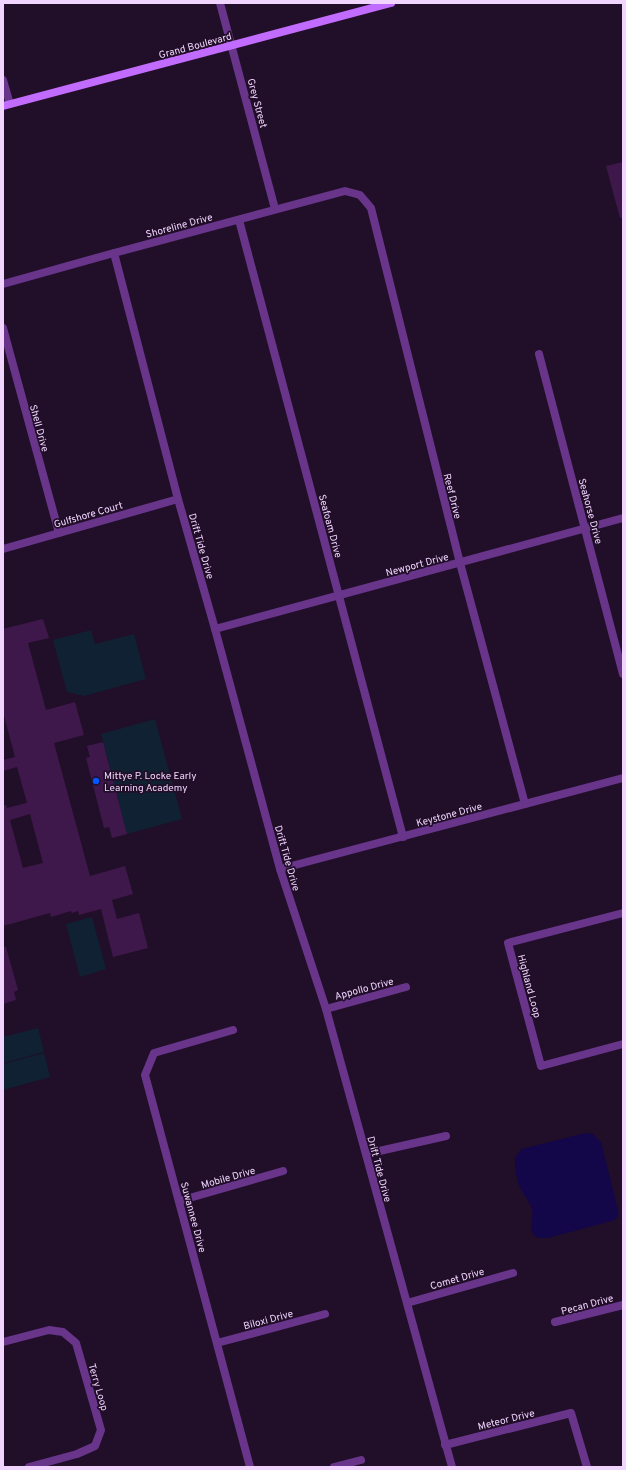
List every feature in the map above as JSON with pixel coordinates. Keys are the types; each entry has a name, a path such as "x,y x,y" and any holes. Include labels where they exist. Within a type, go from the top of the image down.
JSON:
{"main road":[{"name":"Grand Boulevard","path":"6,105 232,46 380,4 391,3"}],"street":[{"name":"Grey Street","path":"220,3 275,209"},
{"path":"3,80 6,105"},
{"name":"Shoreline Drive","path":"3,284 345,191 360,195"},
{"name":"Reef Drive","path":"360,195 371,208 460,563 525,804"},
{"name":"Seafoam Drive","path":"239,220 403,836"},
{"name":"Drift Tide Drive","path":"114,253 178,499 280,869 326,1009 452,1467"},
{"name":"Shell Drive","path":"3,328 58,533"},
{"name":"Seahorse Drive","path":"539,354 623,674"},
{"name":"Gulfshore Court","path":"3,548 178,499"},
{"name":"Newport Drive","path":"215,629 623,518"},
{"name":"Keystone Drive","path":"280,869 623,778"},
{"name":"Highland Loop","path":"623,912 508,943 541,1066 623,1044"},
{"name":"Appollo Drive","path":"326,1009 406,987"},
{"name":"Suwannee Drive","path":"233,1030 154,1053 145,1075 250,1467"},
{"path":"366,1154 446,1136"},
{"name":"Mobile Drive","path":"179,1201 283,1171"},
{"name":"Comet Drive","path":"406,1303 513,1273"},
{"name":"Pecan Drive","path":"555,1322 623,1305"},
{"name":"Biloxi Drive","path":"217,1343 325,1314"},
{"name":"Terry Loop","path":"3,1342 49,1330 63,1332 76,1343 101,1430 95,1446 77,1454 29,1467"},
{"name":"Meteor Drive","path":"446,1445 571,1413 587,1467"},
{"path":"334,1467 361,1460"}],"shaded area":[{"path":"91,630 95,644 134,634 146,679 84,696 67,692 53,640"},
{"path":"155,719 182,819 127,834 101,734"},
{"path":"92,917 106,969 80,977 66,924"},
{"path":"38,1028 44,1052 3,1063 3,1037"},
{"path":"44,1053 50,1077 3,1090 3,1064"},
{"path":"586,1133 593,1134 601,1142 619,1214 615,1220 548,1238 537,1237 531,1229 531,1207 517,1179 515,1157 522,1149"}],"building":[{"path":"623,162 623,218 620,218 606,166"},
{"path":"43,619 49,638 28,643 46,710 75,702 84,735 54,743 90,876 125,866 133,894 112,900 117,919 139,913 148,948 113,957 101,909 79,915 78,911 72,913 71,911 51,917 50,913 3,926 3,805 6,805 7,808 27,803 17,767 3,771 3,760 15,757 3,712 3,629","holes":["30,814 43,863 23,868 10,820"]},
{"path":"103,742 127,834 112,838 109,827 104,828 86,758 90,757 87,746"},
{"path":"3,947 6,947 18,990 14,992 16,1000 3,1004"}],"place":[{"name":"Mittye P. Locke Early Learning Academy","path":"96,781"}]}
